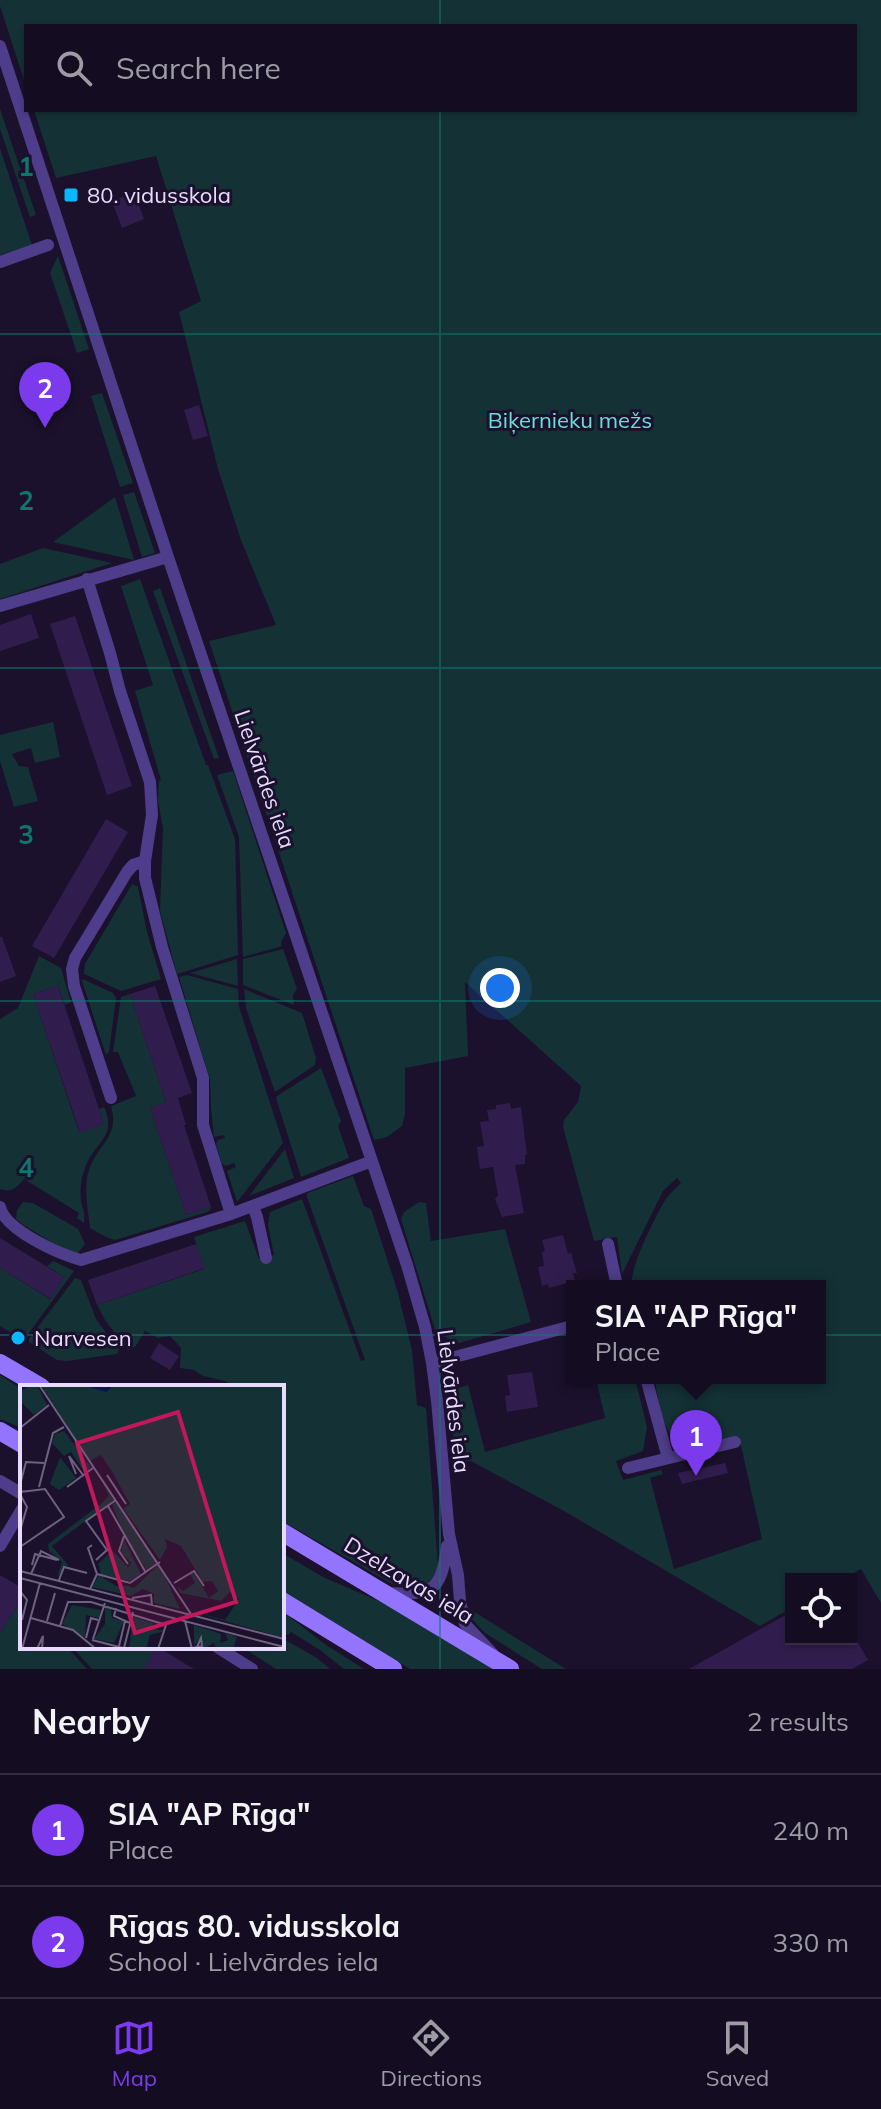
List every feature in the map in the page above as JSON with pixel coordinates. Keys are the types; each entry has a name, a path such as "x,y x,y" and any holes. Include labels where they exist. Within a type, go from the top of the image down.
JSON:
{"main road":[{"path":"0,1363 38,1385"},
{"path":"0,1431 20,1443"},
{"name":"Dzelzavas iela","path":"284,1533 506,1667"},
{"path":"284,1602 393,1669"}],"street":[{"name":"Lielvārdes iela","path":"0,46 168,557 407,1265 432,1363 449,1534 465,1624 506,1667"},
{"path":"0,262 48,245"},
{"path":"0,606 168,557"},
{"path":"87,579 150,782 152,815 145,878 152,911 203,1078 203,1125 231,1214"},
{"path":"111,1098 74,986 72,969 75,958 127,872 133,865 145,861"},
{"path":"0,1207 2,1216 11,1224 63,1255 81,1260 231,1214 372,1161"},
{"path":"253,1206 266,1258"},
{"path":"608,1244 616,1280"},
{"path":"432,1363 566,1328"},
{"path":"648,1384 668,1458"},
{"path":"628,1468 735,1442"},
{"path":"0,1481 20,1493"},
{"path":"0,1546 20,1512"},
{"name":"Lielvārdes iela","path":"386,1593 426,1592 436,1586 445,1564 449,1534"},
{"path":"220,1649 252,1669"}],"green space":[{"name":"Biķernieku mežs","path":"0,0 881,0 881,1603 861,1569 854,1573 785,1573 785,1611 760,1626 564,1511 471,1461 455,1461 450,1391 468,1385 485,1452 605,1418 597,1384 636,1384 647,1427 643,1451 616,1461 623,1480 661,1470 663,1474 650,1478 674,1569 762,1539 739,1437 695,1448 676,1443 663,1417 655,1384 826,1384 826,1280 632,1280 649,1232 666,1199 681,1183 677,1178 663,1191 622,1274 617,1237 594,1241 563,1127 564,1120 578,1102 581,1086 465,982 468,1056 405,1068 402,1126 387,1137 374,1140 209,641 276,625 241,540 218,469 179,312 201,301 156,156 56,178 35,112 857,112 857,24 24,24 24,80"},
{"path":"0,109 36,215 30,217 0,129"},
{"path":"0,148 32,245 0,255"},
{"path":"58,256 89,349 77,353 50,273"},
{"path":"102,393 133,483 120,487 91,396"},
{"path":"134,492 155,553 142,557 123,495"},
{"path":"115,497 134,560 53,542"},
{"path":"43,548 112,563 0,599 0,564"},
{"path":"140,579 235,839 238,955 177,974 160,911 163,828 158,801 161,780 135,691 153,685 121,586"},
{"path":"160,588 219,758 214,759 153,591"},
{"path":"53,722 60,757 35,763 31,748 12,754 19,766 28,767 38,801 14,807 0,761 0,735"},
{"path":"233,771 286,933 282,946 243,957 239,837 217,775"},
{"path":"132,884 138,887 161,979 121,991 84,974 85,964"},
{"path":"283,949 297,989 293,995 294,1005 243,985 243,959"},
{"path":"39,956 61,968 71,1002 65,1005 58,986 33,994 79,1132 104,1124 99,1109 104,1107 108,1117 107,1133 89,1159 82,1177 84,1223 77,1218 79,1213 24,1179 14,1189 0,1189 0,1019 18,1008"},
{"path":"237,959 238,986 190,973"},
{"path":"187,975 238,989 239,1007 283,1143 237,1202 227,1171 236,1167 234,1163 222,1164 216,1144 225,1138 224,1135 214,1137 210,1080 179,977"},
{"path":"82,981 113,993 116,998 109,1052 106,1055"},
{"path":"244,989 302,1013 316,1058 315,1065 275,1092 246,1008"},
{"path":"130,994 166,1102 150,1108 186,1215 211,1207 207,1212 115,1240 90,1228 86,1184 93,1161 113,1126 111,1106 136,1096 118,1052 113,1052 121,997"},
{"path":"321,1068 341,1121 338,1126 349,1158 301,1177 276,1098"},
{"path":"285,1149 294,1178 249,1196"},
{"path":"353,1176 364,1206 371,1209 398,1293 412,1350 417,1405 426,1408 438,1565 433,1578 419,1586 392,1584 284,1522 284,1385 232,1385 194,1370 180,1368 181,1348 170,1336 158,1338 145,1331 135,1347 128,1350 97,1305 204,1269 194,1237 245,1221 259,1259 274,1255 268,1225 270,1212 302,1199 361,1361 365,1360 307,1193"},
{"path":"23,1202 33,1203 78,1229 85,1244 77,1254 69,1253 16,1219 17,1210"},
{"path":"419,1202 426,1203 431,1241 505,1229 531,1322 459,1343 436,1333 401,1219 404,1212"},
{"path":"53,1261 74,1271 26,1337 0,1326 0,1268 50,1299 64,1277 47,1266"},
{"path":"75,1278 81,1280 96,1319 119,1350 117,1354 57,1360 29,1342"},
{"path":"0,1375 20,1388 20,1427 0,1419"},
{"path":"284,1554 325,1578 379,1601 493,1669 410,1669 284,1592"},
{"path":"20,1601 20,1649 69,1649 87,1669 0,1669 0,1634"},
{"path":"468,1608 566,1669 542,1669 485,1633 471,1618"},
{"path":"284,1613 364,1669 344,1669 291,1632 288,1635 284,1632"},
{"path":"284,1639 330,1669 276,1669 245,1649 284,1649"},
{"path":"74,1649 155,1649 144,1669 92,1669"}],"building":[{"path":"134,192 144,219 122,228 112,201"},
{"path":"199,405 208,436 193,440 184,410"},
{"path":"31,614 39,638 0,651 0,625"},
{"path":"75,616 132,786 107,795 50,624"},
{"path":"106,819 128,832 54,958 32,946"},
{"path":"0,937 16,976 0,982"},
{"path":"58,986 104,1124 80,1133 33,994"},
{"path":"155,986 192,1093 178,1098 211,1207 186,1215 150,1108 166,1102 130,994"},
{"path":"510,1103 511,1109 521,1107 527,1155 525,1164 515,1165 524,1213 502,1217 495,1199 498,1195 493,1167 480,1169 477,1147 484,1146 480,1122 489,1121 487,1110"},
{"path":"563,1235 577,1273 573,1273 575,1280 566,1280 566,1283 549,1288 548,1284 542,1286 538,1267 544,1266 542,1240"},
{"path":"0,1238 64,1277 51,1299 0,1268"},
{"path":"196,1244 205,1268 97,1305 88,1280"},
{"path":"159,1343 179,1356 170,1370 150,1358"},
{"path":"532,1372 538,1407 507,1412 505,1396 510,1395 507,1375"},
{"path":"725,1463 728,1473 682,1484 678,1473"},
{"path":"0,1575 20,1587 20,1601 0,1634"},
{"path":"785,1615 785,1645 857,1645 857,1641 868,1660 852,1669 689,1669"},
{"path":"155,1649 161,1649 194,1669 143,1669"}],"place":[{"name":"80. vidusskola","path":"71,195"},
{"name":"Rīgas 80. vidusskola","path":"45,428"},
{"name":"Narvesen","path":"18,1338"},
{"name":"SIA \"AP Rīga\"","path":"696,1476"}]}
